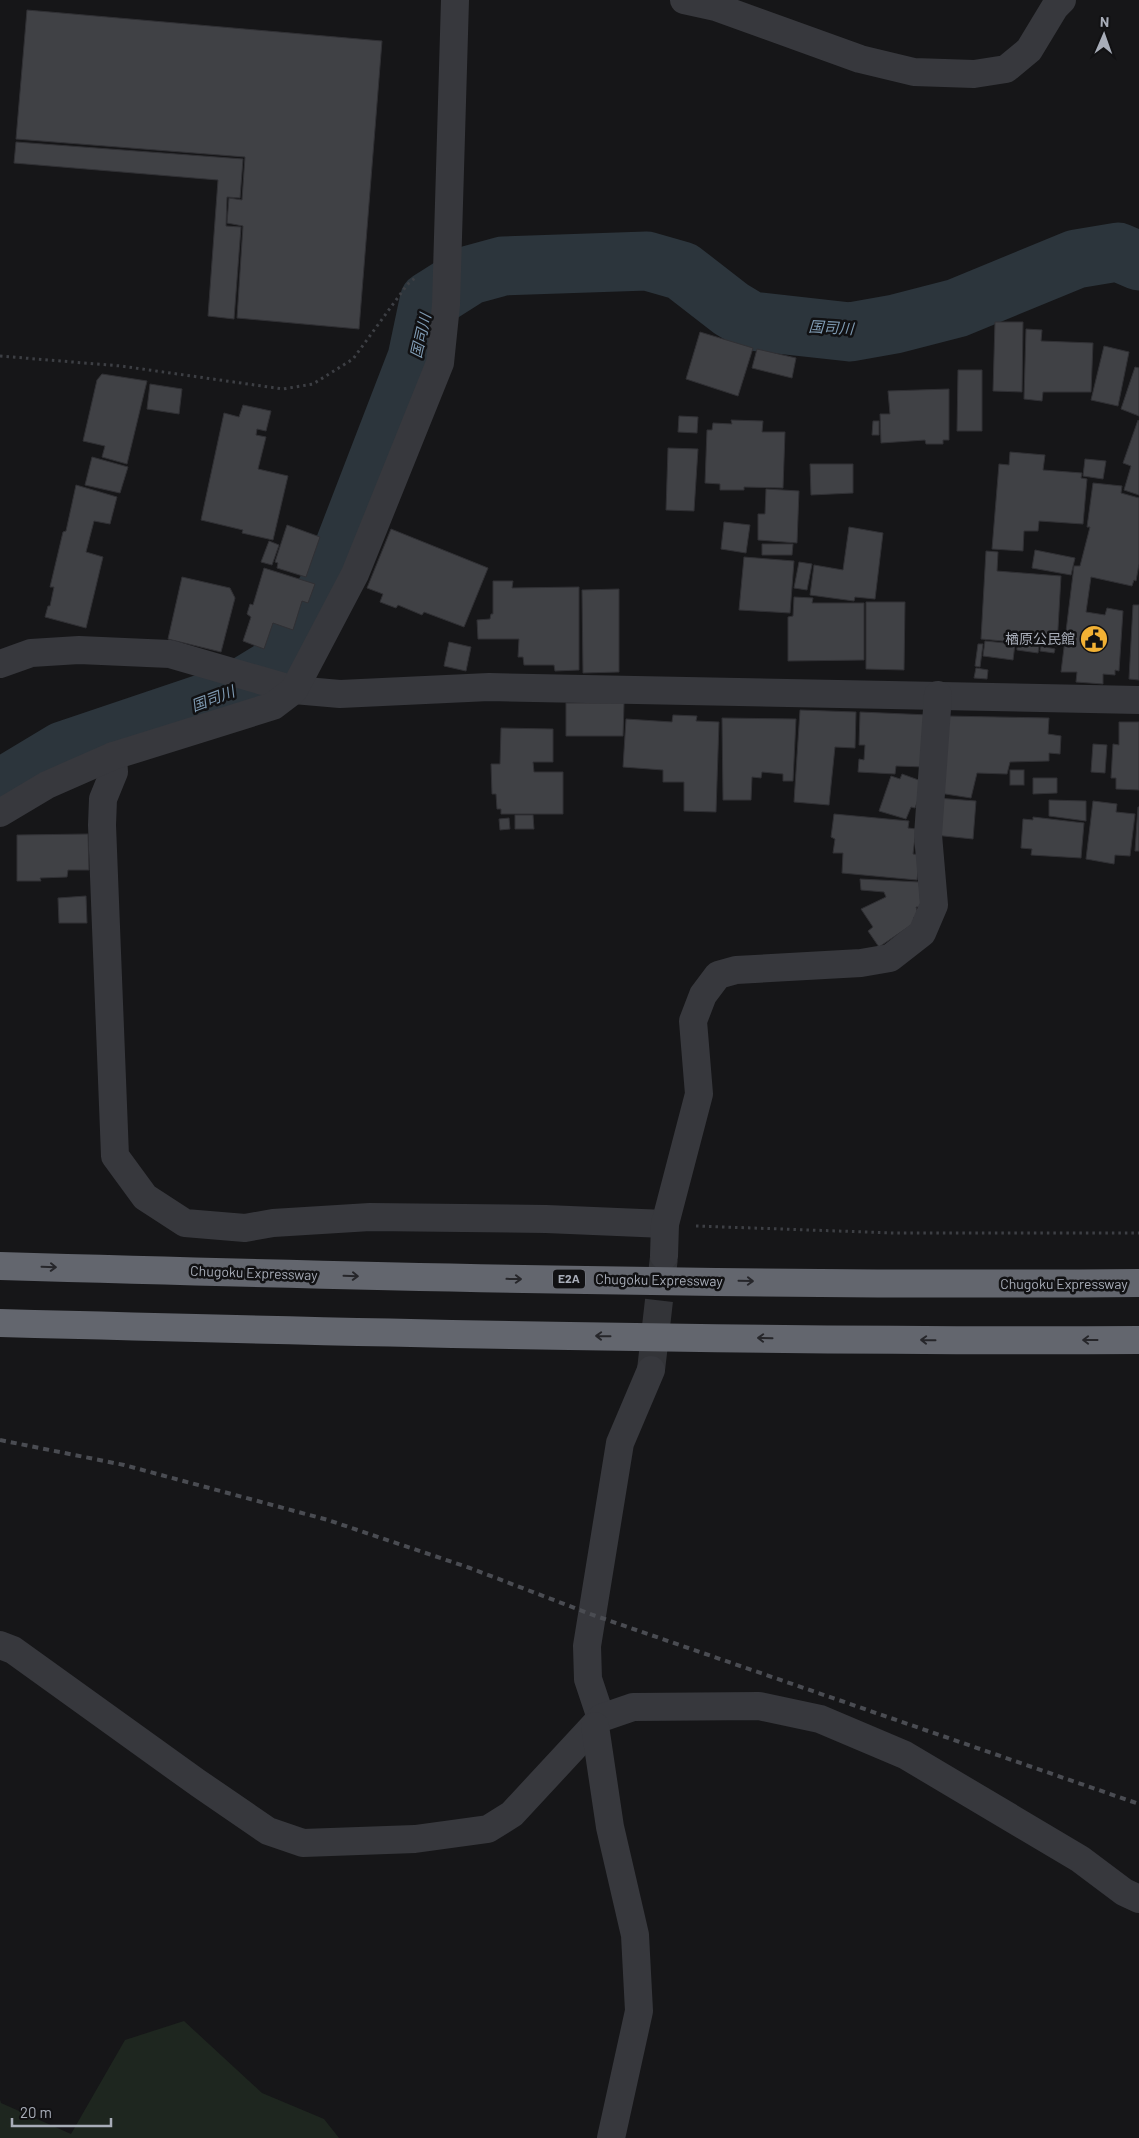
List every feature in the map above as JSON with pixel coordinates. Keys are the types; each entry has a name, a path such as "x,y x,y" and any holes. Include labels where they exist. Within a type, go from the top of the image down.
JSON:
{"highway":[{"name":"Chugoku Expressway","path":"0,1266 397,1278 993,1284 1139,1283"},
{"path":"0,1324 398,1334 1139,1340"}],"street":[{"path":"0,813 47,784 113,756 273,706 272,684 355,574 440,363 448,264 455,0"},
{"path":"684,0 716,7 860,59 914,72 974,74 1006,69 1028,50 1055,7 1062,0"},
{"path":"0,664 30,653 79,650 170,654 272,684 340,694 489,688 1139,700"},
{"path":"664,1256 665,1224 699,1094 693,1021 703,995 718,975 736,970 861,963 890,958 922,933 934,905 928,835 938,695"},
{"path":"113,756 114,772 103,799 102,825 104,926 115,1156 145,1197 185,1224 245,1228 273,1223 370,1217 546,1219 665,1224"},
{"path":"611,2138 639,2012 636,1934 610,1827 598,1722 588,1679 587,1646 620,1443 651,1370"},
{"path":"0,1645 13,1650 268,1831 303,1843 415,1839 488,1829 512,1814 598,1722 634,1707 758,1706 820,1719 905,1755 1080,1859 1124,1892 1139,1899"}],"path":[{"path":"0,356 121,366 283,389 313,384 353,359 407,284 434,260 448,264"},
{"path":"665,1224 894,1233 1139,1233"}],"shaded area":[{"path":"184,2021 262,2093 324,2119 339,2138 0,2138 0,2100 1,2103 71,2134 125,2040"}],"building":[{"path":"27,10 382,41 359,329 237,318 243,226 227,223 229,198 242,200 245,157 16,139"},
{"path":"16,142 243,159 240,198 227,197 226,226 241,227 234,319 208,316 218,180 14,163"},
{"path":"995,322 1023,322 1022,392 993,391"},
{"path":"1026,329 1042,330 1041,341 1093,343 1091,392 1043,392 1042,401 1024,399"},
{"path":"700,332 753,348 738,396 686,379"},
{"path":"1104,346 1129,352 1118,406 1091,400"},
{"path":"757,349 796,358 792,378 752,368"},
{"path":"1135,367 1139,368 1139,416 1121,409"},
{"path":"958,370 982,370 982,431 957,431"},
{"path":"102,374 147,381 127,464 102,457 105,446 83,441 97,380"},
{"path":"150,384 182,389 179,414 147,409"},
{"path":"949,389 949,440 943,440 943,444 926,444 925,440 881,443 880,414 890,414 888,391"},
{"path":"243,405 271,411 266,431 257,429 256,435 266,437 258,469 288,476 273,540 242,533 243,530 201,520 224,413 239,417"},
{"path":"679,416 698,417 697,433 678,432"},
{"path":"731,420 763,421 762,432 785,432 783,488 744,487 744,490 720,490 720,484 705,483 707,430 712,430 713,423 732,424"},
{"path":"1138,420 1139,495 1124,490 1131,466 1123,463"},
{"path":"873,421 879,421 879,435 872,435"},
{"path":"668,448 698,449 694,511 666,510"},
{"path":"1010,452 1045,455 1043,470 1082,473 1081,478 1087,479 1083,524 1039,521 1038,531 1024,531 1023,551 992,549 999,464 1009,465"},
{"path":"92,457 128,467 120,493 85,485"},
{"path":"1085,459 1106,461 1103,479 1083,476"},
{"path":"810,464 853,464 853,493 811,495"},
{"path":"1093,483 1122,486 1121,493 1139,498 1139,564 1136,581 1134,580 1132,586 1091,577 1086,612 1105,615 1107,608 1123,611 1119,671 1115,670 1115,675 1103,674 1103,684 1076,682 1077,672 1061,672 1074,566 1080,566 1090,527 1087,527"},
{"path":"76,485 117,497 110,524 94,521 86,552 103,557 86,628 45,617 48,606 50,606 54,587 50,587 63,532 66,531"},
{"path":"766,489 799,491 797,543 758,540 758,514 765,514"},
{"path":"724,522 750,525 746,553 721,549"},
{"path":"287,525 320,537 306,577 277,568 278,563 275,562"},
{"path":"849,527 883,533 875,599 855,597 854,601 810,595 814,565 843,570"},
{"path":"391,529 488,568 464,627 424,612 422,615 398,605 396,608 380,602 383,594 367,588"},
{"path":"269,541 279,545 272,565 261,562"},
{"path":"762,544 793,544 792,555 762,555"},
{"path":"1035,550 1075,558 1071,575 1032,568"},
{"path":"986,551 998,552 997,571 1061,576 1057,646 981,639"},
{"path":"744,557 794,561 790,613 739,610"},
{"path":"799,562 812,564 807,590 794,588"},
{"path":"264,568 315,584 308,603 302,601 293,630 273,623 264,649 243,641 251,617 247,614 250,604 253,605"},
{"path":"182,577 230,588 235,598 221,652 168,639"},
{"path":"493,581 513,581 512,588 579,587 579,670 555,671 554,665 524,665 523,657 518,657 519,639 478,639 477,620 490,619 491,614 493,614"},
{"path":"619,589 619,672 583,673 582,590"},
{"path":"794,597 813,598 812,603 864,603 864,660 788,661 788,617 793,616"},
{"path":"866,602 905,602 904,670 866,669"},
{"path":"1133,605 1139,605 1139,680 1129,679"},
{"path":"985,641 1015,644 1013,660 983,656"},
{"path":"449,642 471,647 466,671 444,666"},
{"path":"978,644 983,644 980,667 975,666"},
{"path":"1017,644 1039,646 1038,653 1017,650"},
{"path":"1041,646 1055,649 1054,653 1040,651"},
{"path":"976,668 988,670 987,679 974,678"},
{"path":"566,703 624,703 623,736 566,736"},
{"path":"800,710 856,712 855,748 835,747 829,805 794,802"},
{"path":"860,712 929,715 925,767 896,766 895,774 858,772 859,759 864,760 865,745 859,745"},
{"path":"673,715 697,716 696,721 719,722 716,812 684,811 684,782 663,782 663,770 623,767 626,719 672,722"},
{"path":"946,716 1049,718 1048,734 1061,736 1060,754 1049,753 1049,761 1010,762 1007,774 977,773 971,798 939,793"},
{"path":"722,718 796,719 793,781 783,781 783,774 762,772 761,778 752,777 751,800 723,800"},
{"path":"1119,722 1139,722 1139,790 1116,789 1116,778 1111,778 1113,744 1119,745"},
{"path":"501,728 553,729 553,762 533,762 534,772 563,772 563,814 501,814 501,809 497,809 496,794 492,794 491,764 500,764"},
{"path":"1093,744 1107,745 1105,773 1091,772"},
{"path":"1010,770 1024,770 1024,785 1010,785"},
{"path":"902,774 924,782 915,808 911,807 906,819 879,811 891,776 900,779"},
{"path":"1033,778 1057,778 1057,793 1033,794"},
{"path":"937,798 976,801 973,839 934,835"},
{"path":"1049,800 1086,801 1086,821 1049,816"},
{"path":"1093,801 1117,804 1116,812 1135,814 1130,856 1115,855 1114,864 1086,859"},
{"path":"1138,807 1139,851 1135,851"},
{"path":"834,814 909,821 908,828 916,829 913,854 920,855 917,880 842,873 843,853 833,853 835,839 831,837"},
{"path":"515,815 533,815 534,829 515,829"},
{"path":"1033,817 1084,823 1081,858 1031,855 1032,849 1021,848 1023,819 1033,820"},
{"path":"509,818 510,829 500,830 499,819"},
{"path":"88,834 89,870 68,870 67,877 40,878 41,881 17,881 17,835"},
{"path":"860,879 919,882 921,907 916,907 919,917 913,918 917,921 879,947 868,931 873,927 861,909 886,897 884,892 861,890"},
{"path":"86,896 87,923 59,923 58,898"}],"waterway":[{"name":"国司川","path":"0,789 63,751 232,694 278,666 298,639 330,584 417,358 429,301 470,275 503,266 647,261 682,271 731,309 751,321 850,332 895,324 957,308 1076,259 1118,252 1139,261"}],"tunnel":[{"path":"651,1370 664,1257"}],"railway":[{"path":"0,1440 124,1465 328,1520 470,1568 593,1615 1139,1804"}],"place":[{"name":"楢原公民館","path":"1094,639"}]}
